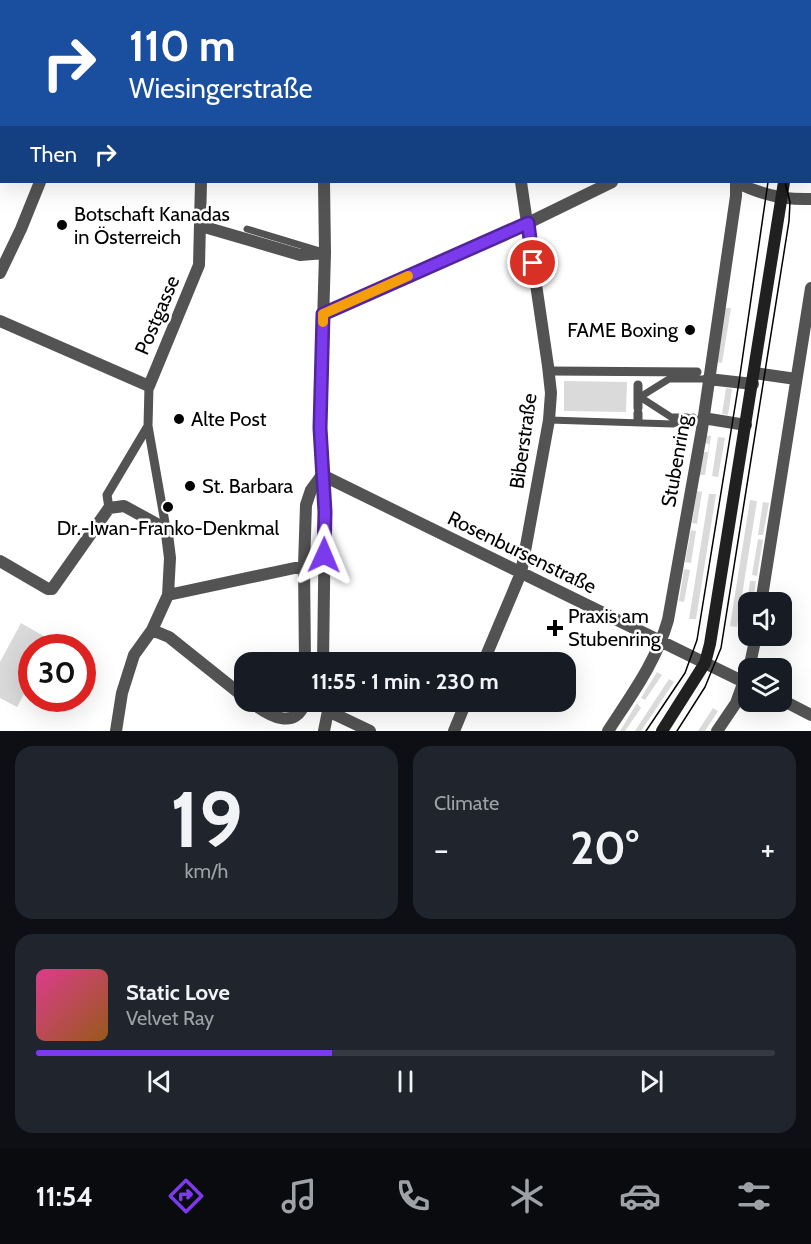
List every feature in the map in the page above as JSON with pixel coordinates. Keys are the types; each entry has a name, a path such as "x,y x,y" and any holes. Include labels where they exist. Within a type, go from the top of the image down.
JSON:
{"main road":[{"path":"662,731 705,663 711,638 784,183"}],"street":[{"path":"0,273 21,230 40,183"},
{"name":"Postgasse","path":"116,731 122,693 134,655 152,630 168,595 170,558 148,426 149,386 199,265 201,183"},
{"path":"323,652 325,512 320,428 325,253 324,183"},
{"name":"Biberstraße","path":"488,652 521,573 549,420 551,393 521,183"},
{"path":"323,314 528,223 610,183"},
{"name":"Stubenring","path":"608,731 653,660 662,642 670,610 698,418 708,379 736,196 736,183"},
{"path":"738,183 781,197 811,199"},
{"path":"201,226 300,255 325,253"},
{"path":"763,592 811,288"},
{"path":"2,326 149,386"},
{"path":"549,371 638,379 697,372"},
{"path":"638,379 638,414"},
{"path":"708,379 796,379"},
{"path":"698,418 746,425"},
{"name":"Postgasse","path":"109,508 107,495 148,426"},
{"path":"305,652 306,505 311,490 322,476"},
{"name":"Rosenbursenstraße","path":"322,476 705,663 738,673"},
{"path":"0,561 52,589 109,508 123,506 157,524 167,534"},
{"path":"168,595 304,566"},
{"path":"152,630 169,637 234,689"},
{"path":"717,731 738,698"},
{"path":"792,705 811,715"},
{"path":"264,712 282,723 292,721 302,712"},
{"path":"324,731 326,712"},
{"path":"337,712 370,731"},
{"path":"454,731 462,712"}],"lane":[{"path":"247,229 325,253"},
{"path":"698,418 671,417 640,397 669,379 708,379"},
{"path":"549,420 638,414 673,424 698,418"}],"shaded area":[{"path":"725,308 731,308 722,363 717,362"},
{"path":"564,381 627,382 626,412 564,411"},
{"path":"726,388 732,389 728,415 722,414"},
{"path":"705,435 711,436 705,475 699,475 702,452 708,452 709,444 704,443"},
{"path":"718,437 725,438 718,477 712,476"},
{"path":"697,491 702,492 697,524 692,523"},
{"path":"709,494 716,494 696,619 689,619"},
{"path":"750,500 757,501 743,592 738,592 737,627 730,626"},
{"path":"763,502 769,503 763,535 758,535"},
{"path":"691,530 696,531 691,563 685,562"},
{"path":"758,539 763,540 757,576 752,575"},
{"path":"684,569 690,570 684,602 679,601"},
{"path":"750,581 756,581 754,592 749,592"},
{"path":"21,623 40,634 18,634 17,707 0,698 0,662"},
{"path":"657,672 662,675 645,700 641,698"},
{"path":"669,679 674,682 641,731 635,731"},
{"path":"637,703 641,708 625,731 620,731"},
{"path":"713,708 718,711 705,731 698,731"}],"tram line":[{"path":"646,731 685,673 697,640 739,382 768,183"},
{"path":"677,731 705,687 721,648 789,221 790,202 785,183"}],"slow traffic":[{"path":"323,322 323,314 408,276"}],"place":[{"name":"Botschaft Kanadas in Österreich","path":"62,225"},
{"name":"FAME Boxing","path":"690,330"},
{"name":"Alte Post","path":"179,419"},
{"name":"St. Barbara","path":"190,486"},
{"name":"Dr.-Iwan-Franko-Denkmal","path":"168,507"},
{"name":"Praxis am Stubenring","path":"555,628"}],"route":[{"path":"324,555 325,512 320,428 323,314 528,223 533,263"}]}
